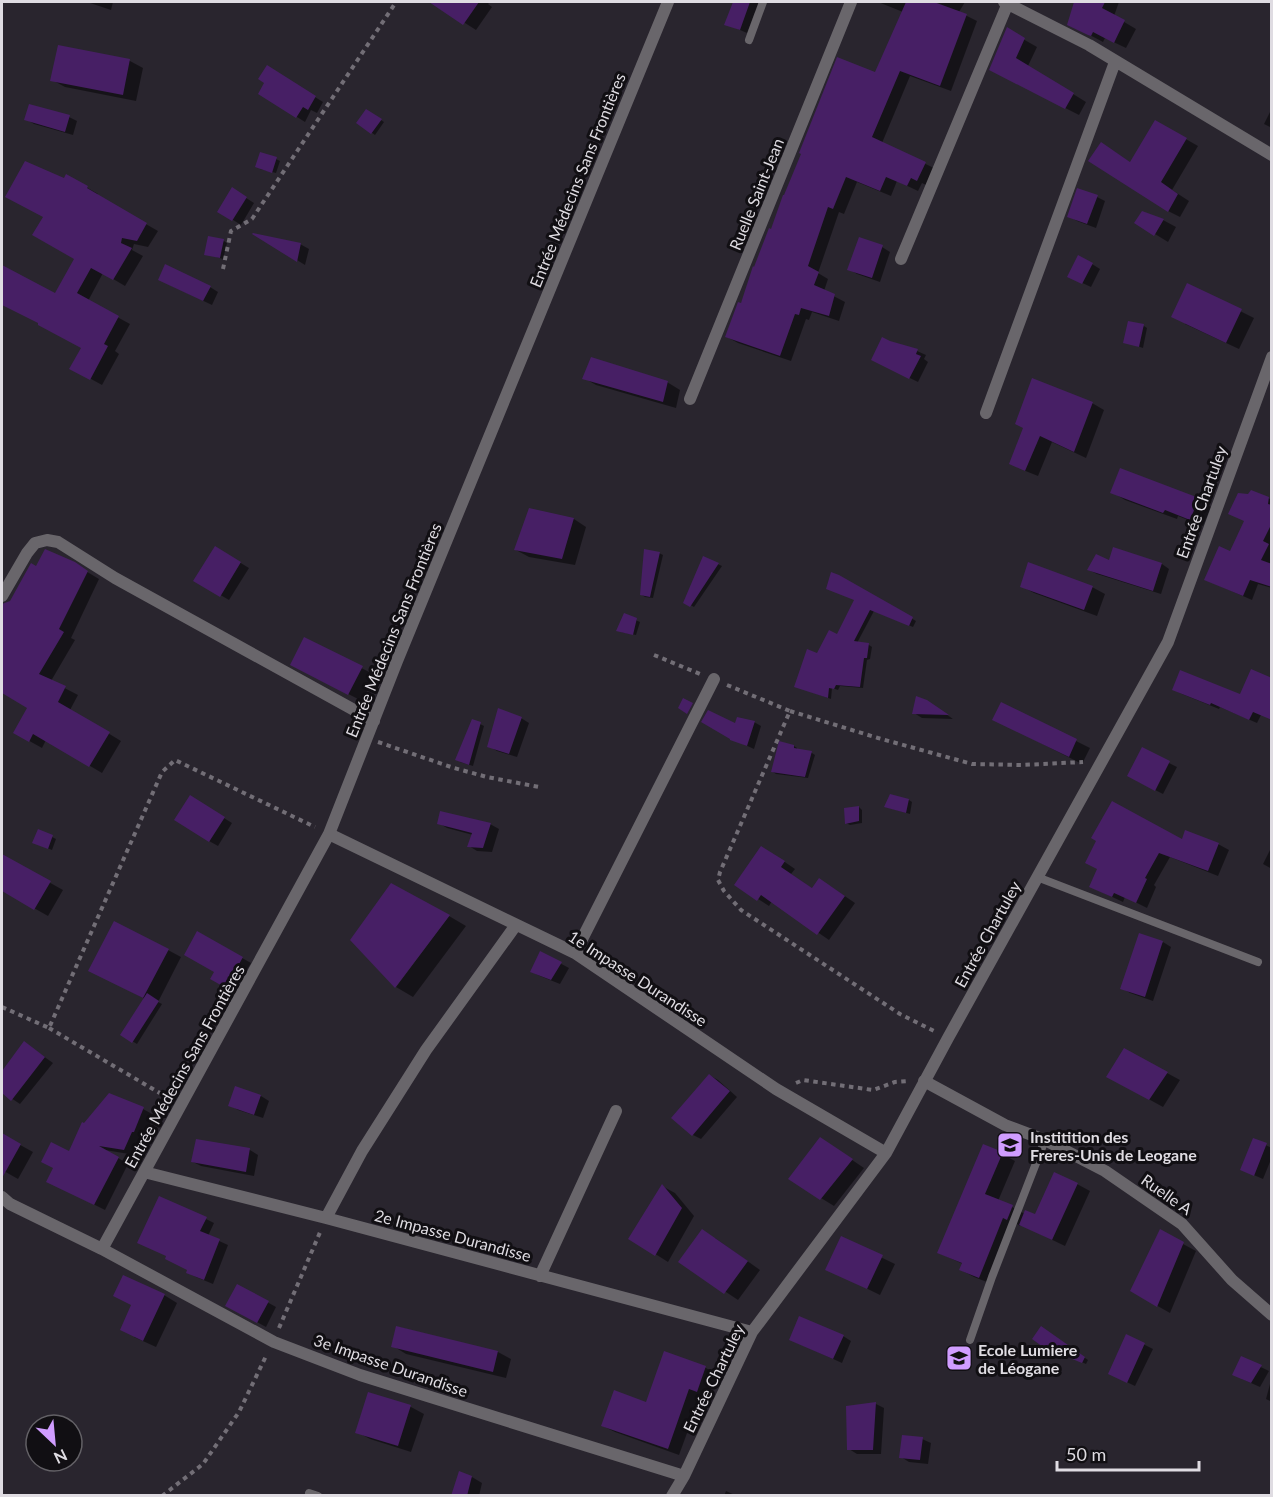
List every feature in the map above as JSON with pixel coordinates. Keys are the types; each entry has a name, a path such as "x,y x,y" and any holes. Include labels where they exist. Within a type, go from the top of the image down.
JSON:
{"street":[{"name":"Entrée Médecins Sans Frontières","path":"102,1249 329,834 669,2"},
{"name":"Ruelle Saint-Jean","path":"690,399 851,2"},
{"path":"901,259 1006,2 1089,45 1272,155"},
{"path":"986,412 1115,62"},
{"name":"Entrée Chartuley","path":"672,1496 684,1476 752,1332 886,1153 1168,642 1272,357"},
{"path":"2,596 35,543 47,540 58,542 115,578 374,721"},
{"path":"575,953 714,680"},
{"name":"1e Impasse Durandisse","path":"329,834 575,953 776,1089 886,1153"},
{"path":"326,1218 362,1151 426,1050 516,925"},
{"name":"Ruelle A","path":"924,1081 1005,1125 1045,1140 1105,1171 1182,1224 1232,1280 1272,1315"},
{"path":"540,1276 616,1111"},
{"name":"2e Impasse Durandisse","path":"144,1172 326,1218 752,1332"},
{"name":"3e Impasse Durandisse","path":"2,1197 9,1204 102,1249 274,1342 360,1375 684,1476"}],"lane":[{"path":"748,40 763,2"},
{"path":"1037,877 1258,962"},
{"path":"970,1340 1045,1140"},
{"path":"309,1493 318,1496"}],"path":[{"path":"223,269 231,231 252,219 396,2"},
{"path":"654,655 790,711 972,764 1102,762"},
{"path":"790,711 718,880 724,891 741,910 900,1014 948,1038"},
{"path":"367,738 454,768 486,777 539,787"},
{"path":"49,1028 162,772 175,760 329,834"},
{"path":"2,1007 49,1028 181,1105"},
{"path":"776,1089 803,1080 873,1090 895,1082 924,1081"},
{"path":"162,1496 203,1464 238,1412 274,1342 326,1218"}],"building":[{"path":"429,2 479,2 463,25"},
{"path":"733,2 750,2 740,30 724,25"},
{"path":"906,2 934,2 967,14 940,86 900,71 872,137 926,162 917,181 911,178 907,186 886,177 880,191 846,177 833,209 828,207 808,266 819,272 814,285 835,294 829,316 801,308 799,315 795,314 780,356 725,337 801,154 799,153 837,57 875,72"},
{"path":"1074,2 1105,2 1102,8 1125,20 1114,43 1093,32 1091,36 1067,25"},
{"path":"1007,27 1025,38 1016,58 1074,93 1065,109 989,70"},
{"path":"58,45 130,59 123,95 50,81"},
{"path":"267,65 316,96 308,110 303,107 296,118 258,94 264,83 258,79"},
{"path":"29,104 70,115 65,132 24,120"},
{"path":"366,109 382,119 371,134 356,123"},
{"path":"1155,120 1187,138 1161,182 1178,194 1168,212 1088,161 1101,142 1130,162"},
{"path":"260,152 277,157 272,173 255,167"},
{"path":"25,161 64,178 66,174 147,223 137,241 122,238 121,243 132,248 113,280 91,268 77,293 119,316 104,344 108,346 90,380 69,369 81,348 2,305 2,265 55,293 74,259 32,235 43,217 5,197"},
{"path":"232,187 247,197 232,221 217,212"},
{"path":"1077,188 1098,195 1087,224 1067,217"},
{"path":"1142,211 1164,219 1154,236 1134,223"},
{"path":"252,234 301,243 297,262"},
{"path":"208,236 224,239 220,258 204,255"},
{"path":"859,237 883,245 872,278 847,270"},
{"path":"1078,255 1093,263 1082,284 1067,277"},
{"path":"165,264 211,286 203,301 158,280"},
{"path":"1187,283 1242,309 1226,343 1171,317"},
{"path":"1128,321 1144,324 1139,347 1123,343"},
{"path":"882,337 918,349 916,354 921,356 909,379 871,360"},
{"path":"591,357 668,381 663,402 582,379"},
{"path":"1032,378 1093,402 1074,452 1040,436 1025,471 1009,464 1023,428 1015,424"},
{"path":"1120,468 1199,498 1190,520 1165,510 1163,513 1110,493"},
{"path":"1251,490 1269,497 1268,504 1272,505 1272,523 1263,541 1269,544 1261,560 1272,564 1272,587 1250,580 1243,596 1204,580 1219,546 1230,551 1244,521 1228,514 1238,493 1248,494"},
{"path":"529,508 574,518 562,559 514,550"},
{"path":"215,546 241,562 220,597 193,581"},
{"path":"1113,547 1162,563 1153,591 1087,570 1096,554 1109,560"},
{"path":"45,549 75,562 88,571 59,629 64,632 39,674 66,686 58,702 110,732 89,767 33,734 29,742 13,733 27,708 2,693 2,604 10,601 31,563 36,566"},
{"path":"644,549 660,552 650,597 640,595"},
{"path":"703,556 719,563 690,607 683,603"},
{"path":"1028,562 1093,586 1084,610 1020,587"},
{"path":"831,572 913,617 909,626 870,610 854,641 869,643 867,658 864,658 860,687 836,685 834,689 829,688 828,698 794,687 807,649 817,653 829,630 837,634 854,600 826,589"},
{"path":"624,613 637,618 633,635 616,631"},
{"path":"304,637 363,666 348,695 290,665"},
{"path":"1251,669 1272,678 1272,720 1253,712 1249,720 1211,703 1210,705 1172,690 1180,670 1240,694"},
{"path":"916,696 927,700 949,715 912,714"},
{"path":"683,698 693,703 687,714 678,708"},
{"path":"1001,702 1077,739 1069,757 992,720"},
{"path":"498,708 522,717 509,754 487,747"},
{"path":"708,710 735,723 737,717 755,721 747,746 730,740 701,722"},
{"path":"472,719 481,722 469,765 455,760"},
{"path":"779,741 794,745 794,748 812,751 805,777 771,772"},
{"path":"1142,747 1170,761 1155,791 1127,776"},
{"path":"890,794 909,799 906,813 884,807"},
{"path":"190,795 225,817 209,842 174,820"},
{"path":"1112,801 1182,839 1185,830 1219,843 1208,871 1159,853 1145,878 1147,879 1136,903 1114,893 1112,897 1089,887 1097,869 1085,863 1096,841 1091,838"},
{"path":"859,806 859,821 845,824 844,808"},
{"path":"440,811 491,823 483,848 467,847 472,833 437,824"},
{"path":"38,829 53,835 48,849 32,843"},
{"path":"761,846 785,861 781,867 812,888 819,878 845,896 817,935 761,895 757,901 734,885"},
{"path":"2,854 51,881 34,910 2,891"},
{"path":"391,883 450,915 395,988 350,940"},
{"path":"114,921 169,949 143,998 88,971"},
{"path":"197,931 243,957 226,988 210,979 214,972 184,955"},
{"path":"1139,933 1163,941 1145,997 1120,989"},
{"path":"540,951 562,962 551,980 530,972"},
{"path":"147,993 159,1001 132,1043 120,1035"},
{"path":"24,1041 45,1057 11,1101 2,1093 2,1071"},
{"path":"1124,1048 1168,1072 1149,1100 1106,1077"},
{"path":"709,1074 730,1091 692,1136 671,1118"},
{"path":"235,1086 261,1095 254,1115 228,1106"},
{"path":"109,1093 144,1107 124,1150 99,1146 119,1157 94,1205 46,1182 53,1168 41,1162 51,1142 69,1151 82,1122 84,1123"},
{"path":"2,1133 21,1144 2,1178"},
{"path":"820,1137 853,1159 820,1200 788,1179"},
{"path":"1253,1138 1267,1143 1254,1176 1240,1170"},
{"path":"196,1139 250,1148 246,1172 191,1162"},
{"path":"983,1144 1003,1152 985,1194 1013,1205 1007,1220 1003,1218 979,1278 959,1270 962,1263 937,1253"},
{"path":"1054,1172 1078,1183 1052,1240 1019,1225 1025,1210 1035,1214"},
{"path":"662,1184 682,1208 655,1256 628,1239"},
{"path":"159,1196 207,1217 200,1231 220,1239 204,1280 186,1273 187,1270 165,1259 166,1256 137,1243"},
{"path":"702,1229 748,1261 724,1294 678,1262"},
{"path":"1160,1229 1184,1242 1157,1307 1130,1291"},
{"path":"841,1236 883,1255 867,1289 825,1270"},
{"path":"123,1275 165,1294 143,1341 120,1330 131,1305 113,1296"},
{"path":"237,1284 269,1301 257,1323 225,1306"},
{"path":"799,1316 844,1335 833,1359 789,1340"},
{"path":"396,1326 498,1351 493,1372 391,1347"},
{"path":"1041,1326 1085,1357 1082,1363 1043,1347 1032,1339"},
{"path":"1126,1334 1145,1343 1127,1383 1108,1374"},
{"path":"664,1351 706,1366 697,1392 689,1389 668,1449 601,1426 614,1390 646,1402"},
{"path":"1241,1356 1262,1365 1251,1383 1232,1375"},
{"path":"368,1392 411,1405 398,1446 355,1433"},
{"path":"876,1402 873,1450 847,1450 846,1406"},
{"path":"902,1435 923,1437 920,1460 899,1458"},
{"path":"459,1471 472,1476 467,1496 451,1496"}],"place":[{"name":"Institition des Freres-Unis de Leogane","path":"1010,1145"},
{"name":"Ecole Lumiere de Léogane","path":"959,1358"}]}
